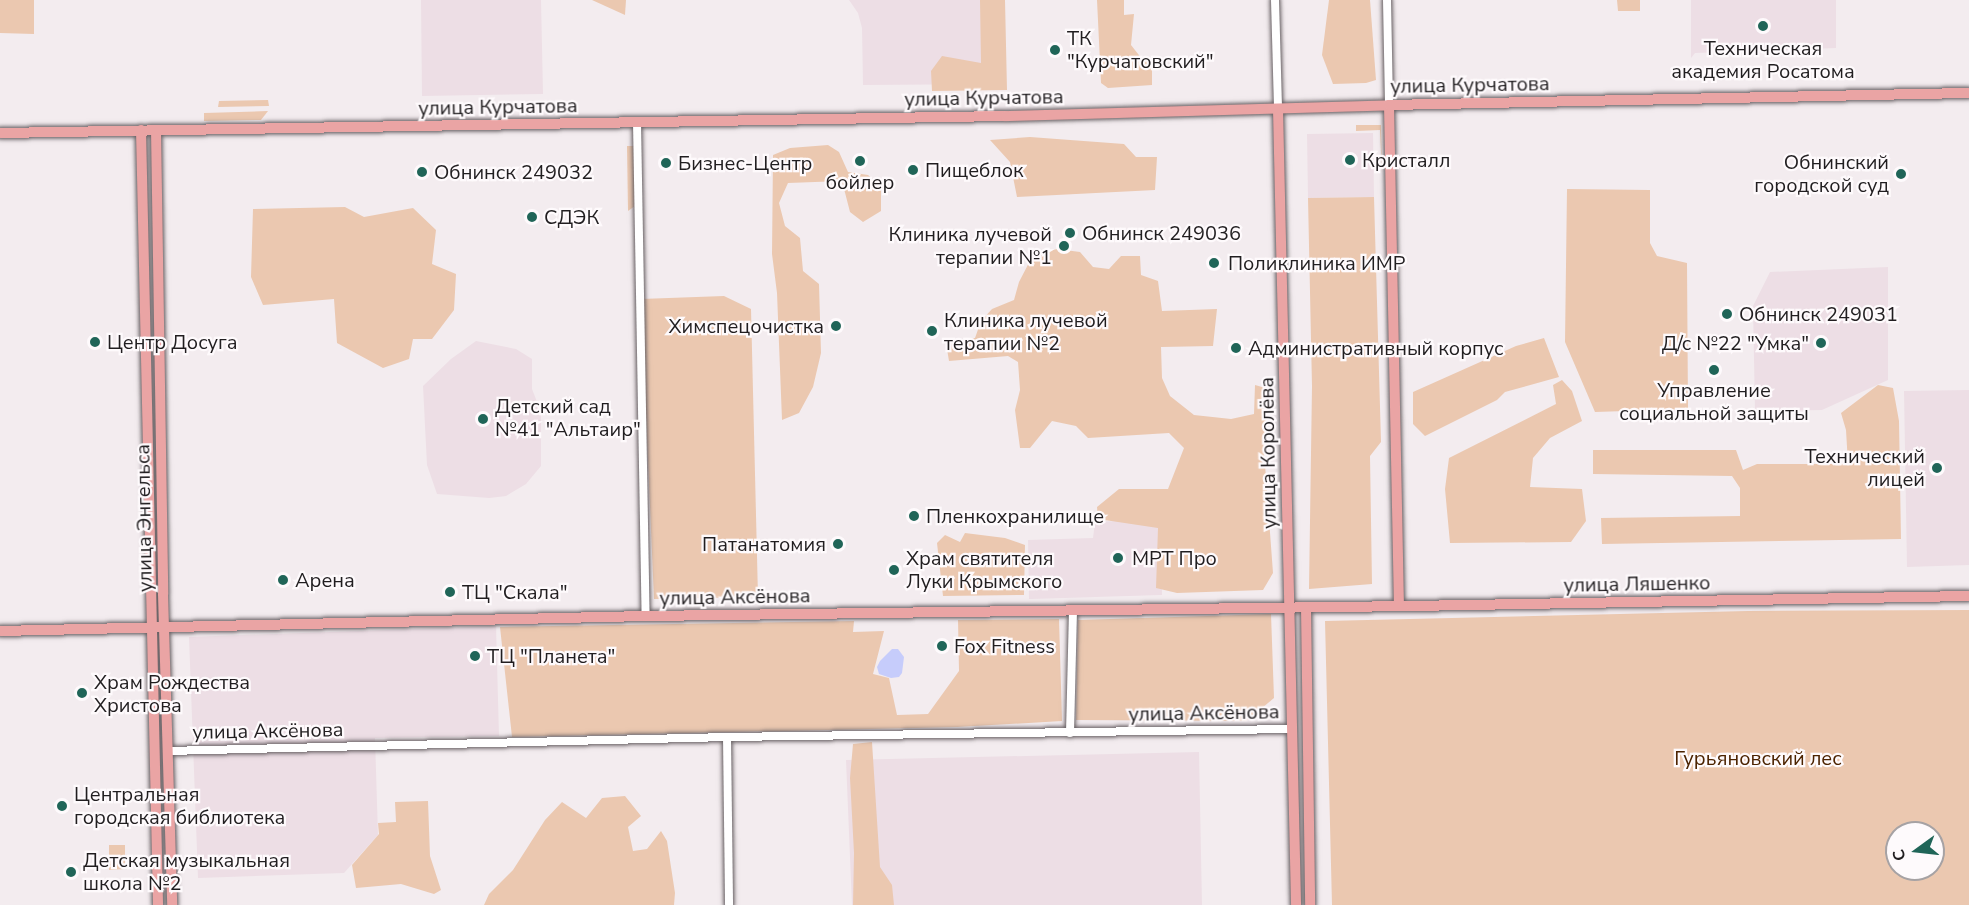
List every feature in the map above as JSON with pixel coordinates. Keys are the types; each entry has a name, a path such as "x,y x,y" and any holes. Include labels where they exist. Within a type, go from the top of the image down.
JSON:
{"main road":[{"name":"улица Курчатова","path":"0,133 637,122 1969,93"},
{"path":"1389,105 1399,606"},
{"name":"улица Королёва","path":"1278,108 1296,905"},
{"name":"улица Энгельса","path":"141,130 158,905"},
{"name":"улица Энгельса","path":"156,130 167,751 172,905"},
{"name":"улица Ляшенко","path":"1306,607 1969,596"},
{"path":"1306,607 1310,905"},
{"name":"улица Аксёнова","path":"0,631 646,616 1306,607"},
{"name":"улица Аксёнова","path":"1291,729 1306,730"},
{"path":"154,752 167,751"}],"street":[{"name":"улица Королёва","path":"1275,0 1278,108"},
{"path":"1387,0 1389,105"},
{"path":"637,122 646,616"},
{"path":"1070,732 1073,610"},
{"name":"улица Аксёнова","path":"167,751 727,737 1291,729"},
{"path":"727,737 729,905"}],"shaded area":[{"path":"421,0 541,0 543,94 422,96"},
{"path":"849,0 1003,0 1003,84 863,85 862,28 858,13"},
{"name":"Техническая академия Росатома","path":"1691,0 1836,0 1836,48 1695,53 1691,58"},
{"path":"1373,133 1374,197 1308,198 1307,134"},
{"name":"Д/с №22 \"Умка\"","path":"1888,267 1888,380 1822,410 1755,411 1753,306 1770,272"},
{"name":"Детский сад №41 \"Альтаир\"","path":"476,341 516,349 532,359 532,389 541,412 541,466 526,484 506,496 489,498 437,494 427,465 423,386 451,359"},
{"name":"Технический лицей","path":"1969,390 1969,565 1907,567 1904,391"},
{"path":"1161,519 1162,595 1029,599 1028,540 1093,538 1095,522"},
{"path":"496,626 499,736 375,738 378,835 344,873 198,878 189,637"},
{"path":"1199,752 1202,905 852,905 846,760"}],"green space":[{"path":"0,0 34,0 34,34 0,33"},
{"path":"592,0 626,0 625,15"},
{"path":"980,0 1005,0 1007,90 932,91 931,71 942,56 981,63"},
{"path":"1097,0 1124,0 1124,15 1134,14 1131,45 1142,59 1152,61 1152,85 1108,88 1101,83"},
{"path":"1329,0 1370,0 1376,80 1366,83 1333,84 1322,55"},
{"path":"1617,0 1640,0 1640,11 1618,11"},
{"path":"268,100 269,106 218,107 219,101"},
{"path":"268,111 261,120 204,121 204,113"},
{"path":"1356,125 1381,125 1382,174 1380,130 1356,131"},
{"path":"1030,137 1124,144 1136,157 1157,157 1155,190 1017,197 1010,162 990,140"},
{"path":"828,145 839,152 848,172 868,175 881,186 881,211 863,222 850,212 842,181 788,183 779,203 785,226 800,238 803,271 819,284 821,353 813,387 799,413 782,420 777,293 772,254 773,155 790,148"},
{"path":"627,146 634,146 635,206 628,211"},
{"path":"1567,189 1650,190 1650,243 1657,256 1687,263 1688,409 1595,412 1565,342"},
{"path":"1374,197 1381,442 1370,456 1372,584 1309,589 1312,386 1308,198"},
{"path":"345,207 364,217 413,208 436,230 432,264 456,274 454,310 432,339 413,339 409,359 383,368 337,343 334,299 263,305 251,277 253,209"},
{"path":"1057,249 1080,252 1093,267 1109,269 1121,256 1140,256 1141,275 1158,281 1162,311 1217,309 1213,346 1161,347 1162,378 1170,396 1194,415 1231,419 1254,414 1255,385 1269,389 1270,417 1263,438 1273,573 1263,590 1177,593 1156,588 1158,528 1098,519 1097,507 1119,489 1168,489 1184,448 1169,433 1088,438 1076,426 1052,421 1030,448 1020,448 1015,410 1020,390 1018,362 1008,356 949,361 947,349 954,342 975,338 981,321 992,309 1014,300 1019,282 1033,255"},
{"path":"724,296 751,309 758,597 654,599 641,299"},
{"path":"1544,338 1559,377 1505,392 1497,400 1425,436 1413,424 1413,392 1516,346"},
{"path":"1562,380 1572,391 1582,421 1550,438 1533,458 1530,487 1582,489 1586,521 1571,542 1450,543 1445,489 1449,458 1556,404 1553,385"},
{"path":"1878,385 1893,388 1899,421 1901,539 1602,544 1601,518 1740,516 1740,488 1732,476 1593,474 1593,450 1736,450 1743,470 1757,464 1848,464 1846,430 1841,413"},
{"path":"965,533 1005,538 1025,545 1024,595 943,596 937,543 945,535 960,542"},
{"name":"Гурьяновский лес","path":"1969,610 1969,905 1332,905 1325,621 1748,611"},
{"path":"1271,614 1274,698 1246,721 1076,720 1078,620"},
{"path":"1059,619 1062,721 957,727 512,737 500,627 854,621 853,632 884,631 873,674 889,678 897,715 928,714 959,671 958,620"},
{"path":"872,742 880,867 892,885 894,905 853,905 854,853 850,778 853,744"},
{"path":"625,796 641,816 628,827 633,851 647,849 661,831 667,841 675,893 674,905 484,905 489,894 513,870 545,820 562,802 586,818 602,798"},
{"path":"428,801 430,856 441,890 434,894 401,884 356,888 352,865 379,834 378,823 396,822 395,802"},
{"path":"109,845 125,845 125,869 109,870"}],"water":[{"path":"892,649 898,649 904,657 902,673 899,677 891,678 879,674 877,667"}],"place":[{"name":"Техническая академия Росатома","path":"1763,26"},
{"name":"ТК \"Курчатовский\"","path":"1055,50"},
{"name":"Кристалл","path":"1350,160"},
{"name":"бойлер","path":"860,161"},
{"name":"Бизнес-Центр","path":"666,163"},
{"name":"Пищеблок","path":"913,170"},
{"name":"Обнинск 249032","path":"422,172"},
{"name":"Обнинский городской суд","path":"1901,174"},
{"name":"СДЭК","path":"532,217"},
{"name":"Обнинск 249036","path":"1070,233"},
{"name":"Клиника лучевой терапии №1","path":"1064,246"},
{"name":"Поликлиника ИМР","path":"1214,263"},
{"name":"Обнинск 249031","path":"1727,314"},
{"name":"Химспецочистка","path":"836,326"},
{"name":"Клиника лучевой терапии №2","path":"932,331"},
{"name":"Центр Досуга","path":"95,342"},
{"name":"Д/с №22 \"Умка\"","path":"1821,343"},
{"name":"Административный корпус","path":"1236,348"},
{"name":"Управление социальной защиты","path":"1714,370"},
{"name":"Детский сад №41 \"Альтаир\"","path":"483,419"},
{"name":"Технический лицей","path":"1937,468"},
{"name":"Пленкохранилище","path":"914,516"},
{"name":"Патанатомия","path":"838,544"},
{"name":"МРТ Про","path":"1118,558"},
{"name":"Храм святителя Луки Крымского","path":"894,570"},
{"name":"Арена","path":"283,580"},
{"name":"ТЦ \"Скала\"","path":"450,592"},
{"name":"Fox Fitness","path":"942,646"},
{"name":"ТЦ \"Планета\"","path":"475,656"},
{"name":"Храм Рождества Христова","path":"82,693"},
{"name":"Центральная городская библиотека","path":"62,806"},
{"name":"Детская музыкальная школа №2","path":"71,872"}]}
